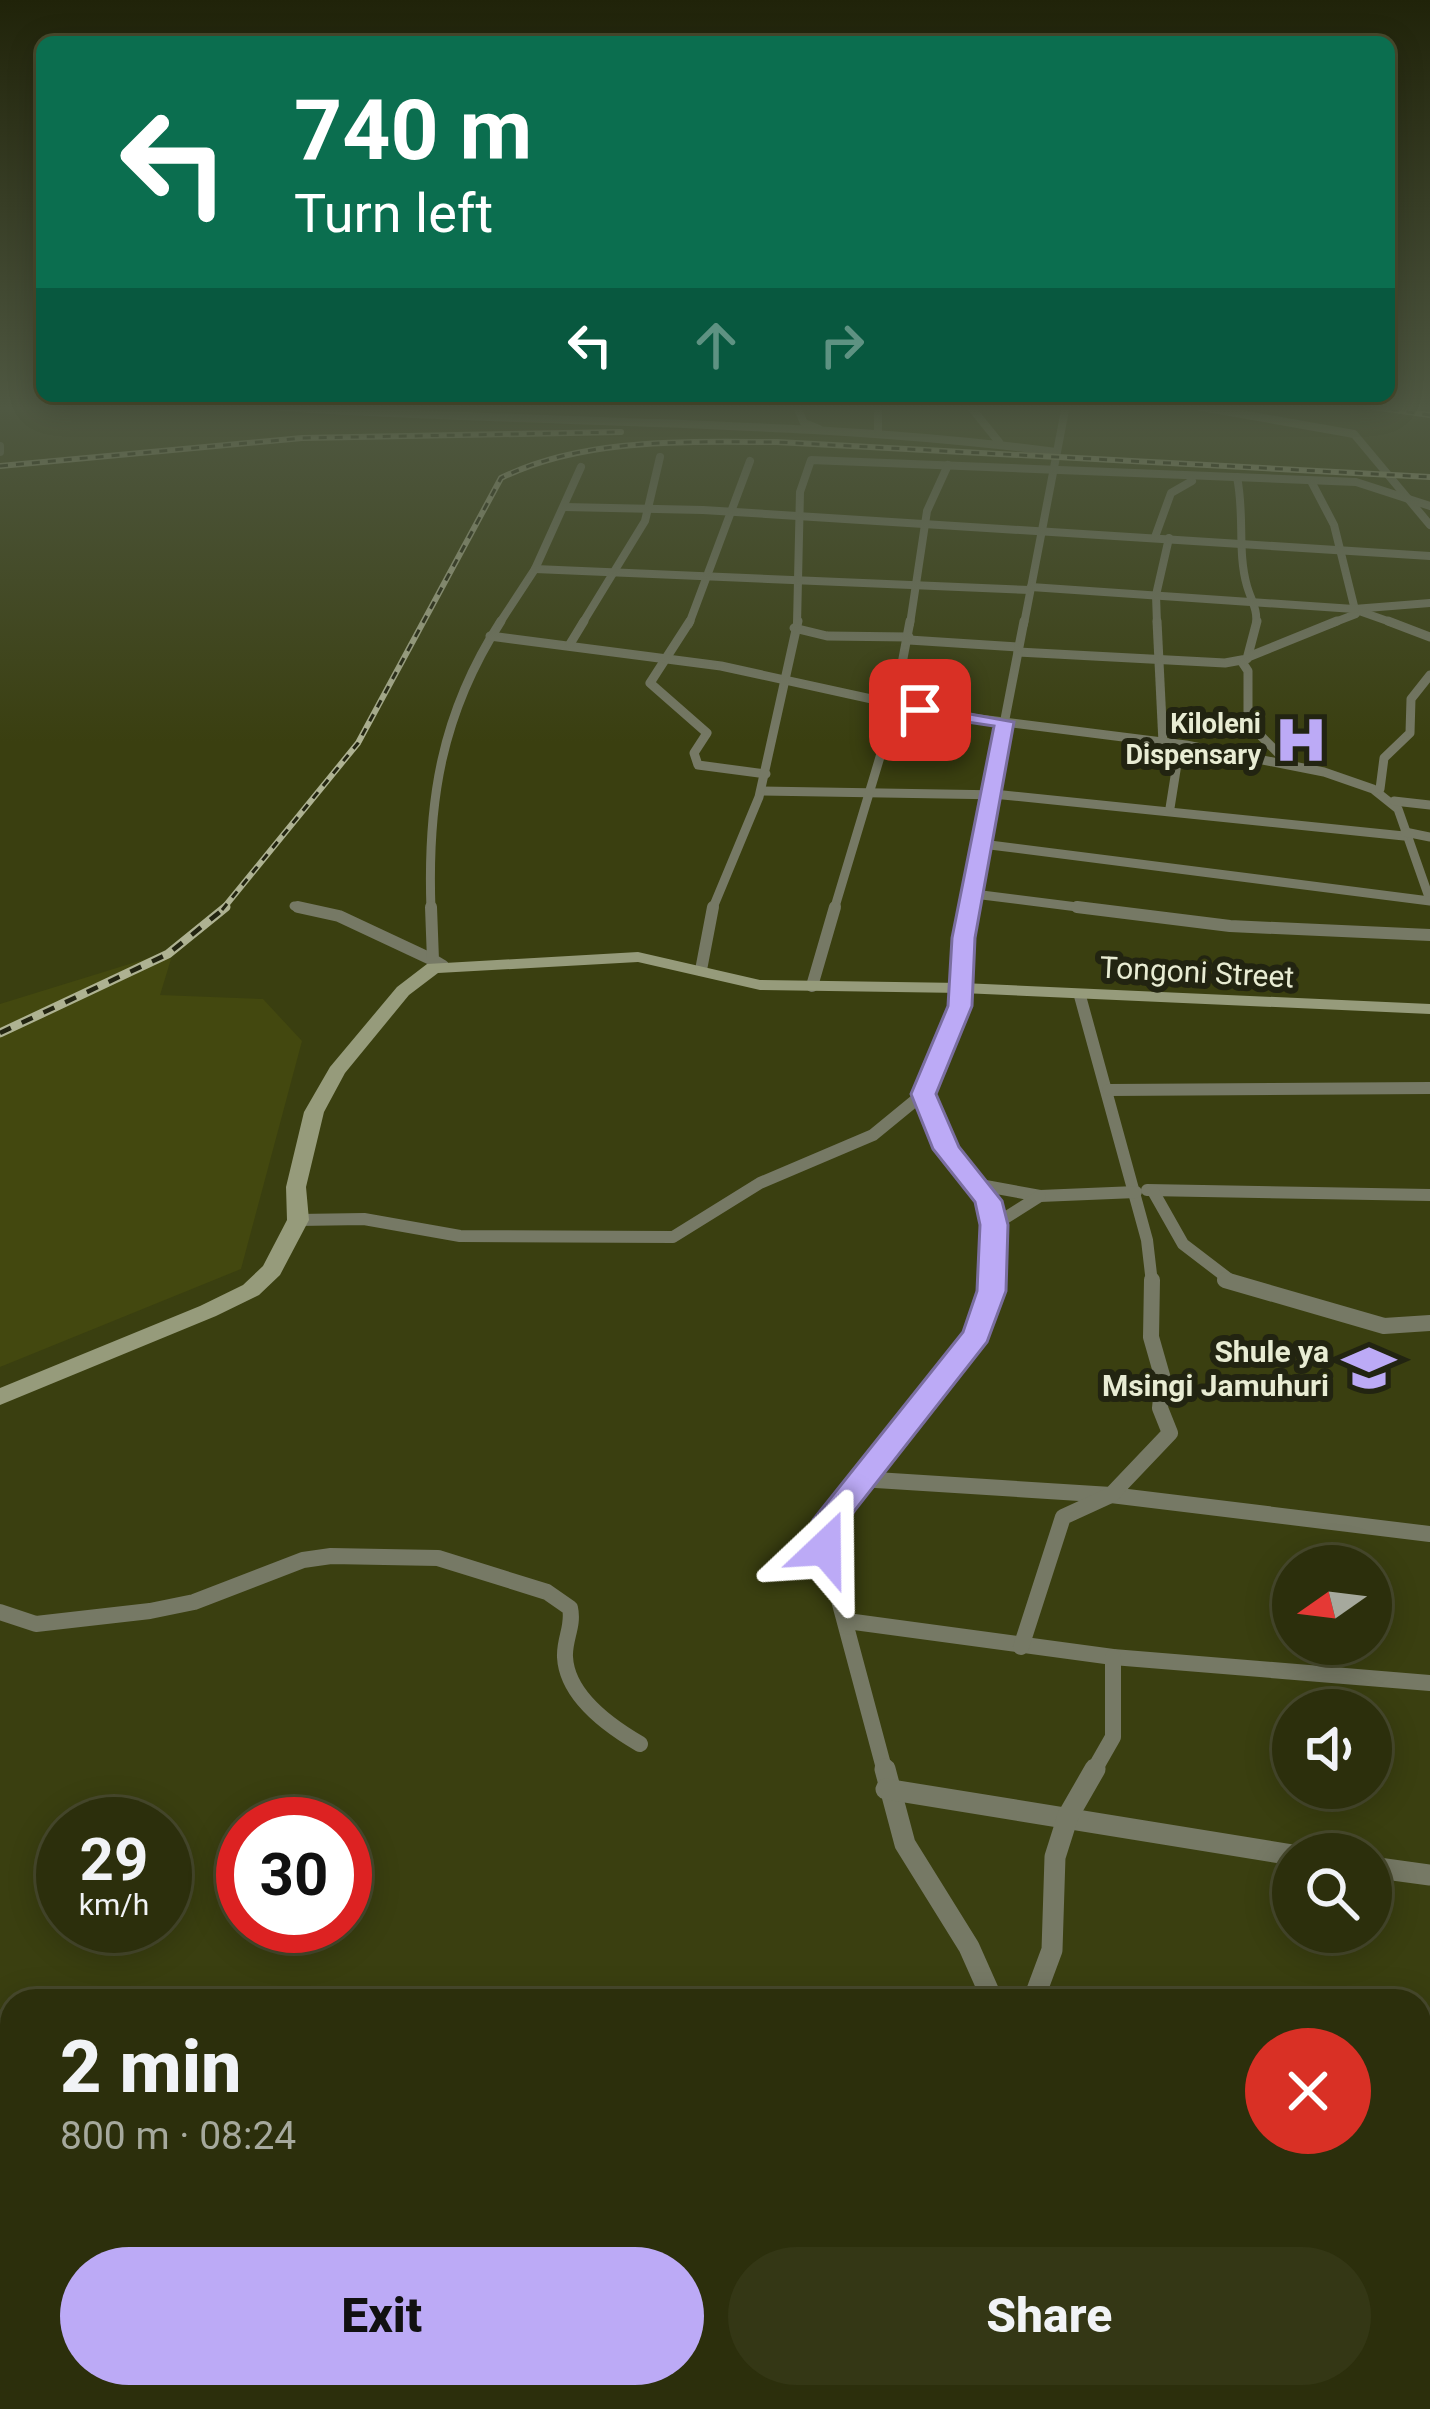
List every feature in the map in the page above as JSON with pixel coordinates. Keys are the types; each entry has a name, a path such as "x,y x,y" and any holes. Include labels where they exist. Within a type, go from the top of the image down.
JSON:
{"street":[{"path":"438,963 429,848 436,825 439,752 490,636 535,569 560,517"},
{"path":"570,644 644,517"},
{"path":"730,517 711,576 650,687 706,733 694,752 698,765 766,774"},
{"path":"701,970 717,892 730,857 741,850 793,680 801,579 798,517"},
{"path":"837,517 1430,556"},
{"path":"812,986 895,705 928,517"},
{"path":"298,1220 364,1219 460,1236 674,1237 760,1183 873,1135 923,1094 960,1006 960,964 1044,517"},
{"path":"1155,537 1163,517"},
{"path":"1245,517 1241,542 1258,623 1245,660 1248,723 1268,749 1301,770"},
{"path":"794,628 827,636 1160,659 1245,660 1355,615 1330,517"},
{"path":"1163,743 1156,595 1169,538"},
{"path":"535,569 917,582 1356,609 1430,603"},
{"path":"1356,609 1430,637"},
{"path":"490,636 668,659 793,680 895,705 1180,745 1380,789 1394,801 1430,900 982,844"},
{"path":"1380,789 1384,758 1410,734 1411,699 1430,675"},
{"path":"1170,808 1180,745"},
{"path":"761,791 871,786 990,794 1430,836"},
{"path":"1394,801 1430,805"},
{"path":"974,894 1230,926 1430,935"},
{"path":"294,906 339,916 438,963"},
{"name":"Tongoni Street","path":"438,963 638,957 748,983 1430,1009"},
{"path":"0,1397 251,1289 272,1270 298,1220 302,1143 337,1071 403,991 438,963"},
{"path":"1021,1647 1058,1524 1072,1510 1111,1495 1170,1433 1160,1408 1163,1379 1151,1337 1141,1190 1080,996"},
{"path":"1108,1090 1430,1088"},
{"path":"923,1094 946,1149 980,1185 994,1225 992,1291 977,1335 948,1378 860,1479 825,1528 825,1548 904,1844 969,1947 988,1989"},
{"path":"980,1185 1040,1196 1141,1190 1430,1195"},
{"path":"1141,1190 1183,1244 1226,1281 1384,1327 1430,1323"},
{"path":"994,1225 1040,1196"},
{"path":"860,1479 1111,1495 1430,1534"},
{"path":"0,1612 36,1624 65,1623 194,1602 303,1560 438,1558 547,1592 570,1608 574,1628 564,1650 571,1680 607,1720 640,1744"},
{"path":"847,1621 1113,1657 1430,1683"},
{"path":"1037,1989 1052,1950 1055,1857 1068,1816 1113,1737 1113,1657"},
{"path":"886,1790 1272,1851"},
{"path":"1392,1870 1430,1875"}],"shaded area":[{"path":"162,954 171,959 160,995 263,999 302,1041 241,1269 0,1367 0,1004"}],"railway":[{"path":"222,910 358,743 480,517"},
{"path":"0,1033 168,954 226,907"}],"place":[{"name":"Kiloleni Dispensary","path":"1301,740"},
{"name":"Shule ya Msingi Jamuhuri","path":"1369,1368"}],"route":[{"path":"825,1548 825,1528 843,1502 890,1440 948,1378 977,1335 992,1291 994,1225 988,1201 980,1185 946,1149 923,1094 960,1006 963,938 1004,722 920,710"}]}
